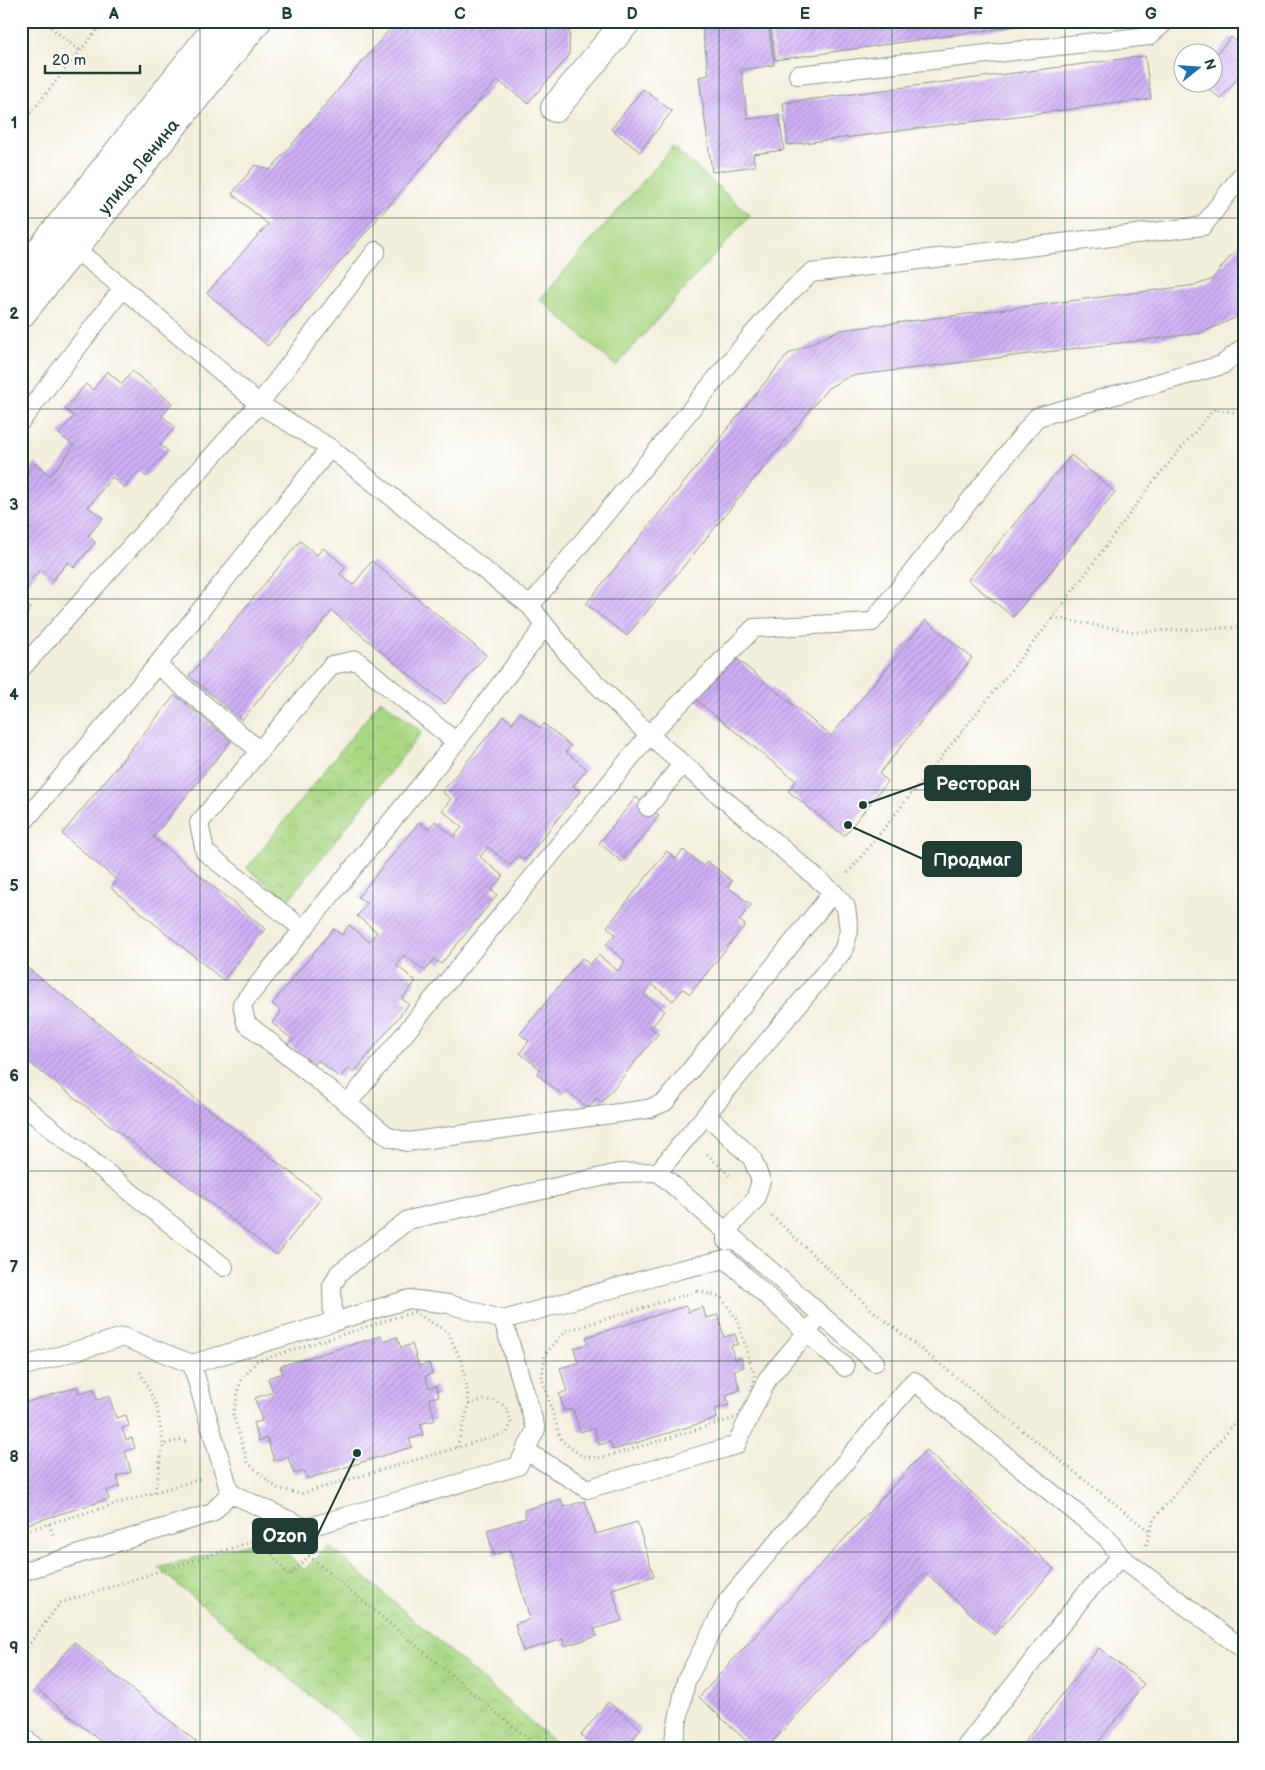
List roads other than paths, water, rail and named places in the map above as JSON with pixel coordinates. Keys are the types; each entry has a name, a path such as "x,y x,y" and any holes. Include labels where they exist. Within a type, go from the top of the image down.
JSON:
{"street":[{"name":"улица Ленина","path":"21,275 222,21"},
{"name":"улица Ленина","path":"21,314 257,21"},
{"path":"555,108 627,21"}],"lane":[{"path":"798,76 1149,36 1166,21"},
{"path":"530,606 751,336 790,292 811,273 1203,226 1244,172"},
{"path":"74,248 259,404 330,448 530,606 575,663 649,735 833,892 846,907 849,931 843,951 658,1172"},
{"path":"21,669 259,404 376,251"},
{"path":"21,421 123,288"},
{"path":"348,1104 649,735 754,628 872,622 1037,418 1222,366 1244,347"},
{"path":"21,825 157,665 330,448"},
{"path":"545,626 456,742 242,1004 246,1023 389,1136 407,1142 648,1109 665,1102 833,892"},
{"path":"303,929 205,852 199,823 332,665 356,660 456,742"},
{"path":"157,665 260,751"},
{"path":"648,806 683,764"},
{"path":"21,1104 224,1267"},
{"path":"707,1115 752,1158 762,1181 755,1200 726,1231 726,1259 845,1368"},
{"path":"333,1322 332,1286 339,1273 408,1220 619,1173 658,1172 875,1362"},
{"path":"21,1367 123,1337 192,1364 409,1299 449,1304 503,1320 678,1270 726,1259"},
{"path":"525,1450 587,1489 736,1445 768,1378 822,1315"},
{"path":"192,1364 230,1493 306,1528 518,1466 536,1429 503,1320"},
{"path":"672,1749 686,1681 728,1600 914,1381 1106,1537 1121,1557 1244,1650"},
{"path":"21,1572 212,1513 230,1493"},
{"path":"964,1749 1085,1594 1121,1557"},
{"path":"21,1735 37,1749"}],"place":[{"name":"Ресторан","path":"863,805"},
{"name":"Продмаг","path":"848,825"},
{"name":"Ozon","path":"357,1453"}]}
